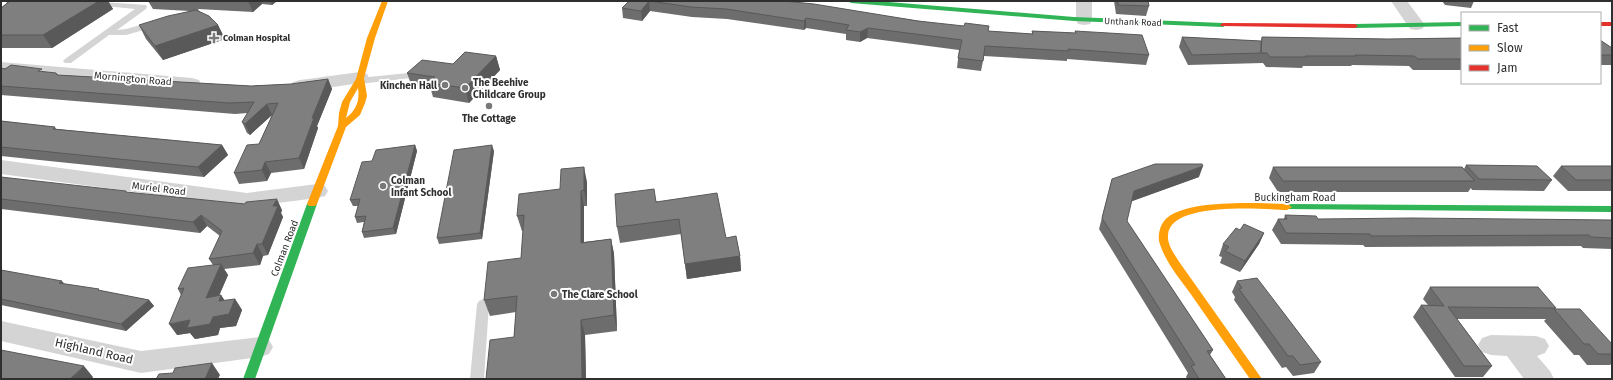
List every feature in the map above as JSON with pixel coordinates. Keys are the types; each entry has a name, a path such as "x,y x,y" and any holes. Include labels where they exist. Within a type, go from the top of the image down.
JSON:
{"main road":[{"name":"Colman Road","path":"249,379 342,126 341,111 346,97 360,79 371,38 385,1"},
{"name":"Unthank Road","path":"851,1 1084,20 1214,25 1461,24"},
{"path":"1601,24 1612,24"},
{"name":"Colman Road","path":"342,126 357,113 363,96 360,79"},
{"name":"Buckingham Road","path":"1256,379 1176,265 1165,244 1164,231 1169,221 1182,212 1200,208 1225,207 1612,209"}],"street":[{"path":"1084,1 1084,20"},
{"path":"1399,1 1416,25"},
{"name":"Mornington Road","path":"1,67 210,85"},
{"path":"280,88 360,79"},
{"name":"Muriel Road","path":"1,167 247,200 317,191"},
{"name":"Highland Road","path":"1,331 141,362 260,347"},
{"path":"1514,346 1540,379"}],"lane":[{"path":"92,1 94,3 143,7"},
{"path":"68,61 153,1"},
{"path":"95,30 126,32 152,24 165,24"},
{"path":"360,79 408,76"},
{"path":"477,379 483,304"}],"building":[{"path":"10,1 99,1 43,35 1,35 1,8"},
{"path":"629,1 649,1 641,11 622,8"},
{"path":"649,1 784,1 814,4 918,21 964,26 965,23 989,26 988,31 1033,34 1032,31 1076,33 1075,31 1142,35 1149,55 1068,49 1069,51 985,46 983,61 958,58 962,40 868,28 860,32 846,30 849,25 806,18 804,21 726,9 691,7"},
{"path":"1118,1 1148,1 1149,6 1118,5"},
{"path":"196,10 209,16 218,25 155,46 139,25 168,16"},
{"path":"1182,37 1261,41 1261,53 1192,55"},
{"path":"1262,37 1388,39 1461,38 1461,59 1418,59 1414,56 1355,55 1356,56 1270,57 1267,53 1261,53"},
{"path":"1601,41 1612,48 1612,55 1601,55"},
{"path":"465,52 496,56 465,88 429,83 435,77 407,73 422,60 453,64"},
{"path":"11,65 42,69 38,71 56,73 57,75 251,86 291,84 328,79 312,118 314,118 299,158 265,162 262,170 234,173 247,145 259,144 278,103 267,104 245,124 242,122 254,102 229,103 1,86 1,68 5,69"},
{"path":"1,121 55,127 53,129 222,145 198,167 1,147"},
{"path":"415,145 393,228 362,232 366,216 355,217 360,199 350,200 362,162 372,161 376,150"},
{"path":"492,145 480,233 437,238 454,150"},
{"path":"1155,164 1202,164 1203,166 1134,191 1127,221 1213,350 1207,351 1226,379 1199,379 1191,366 1195,365 1102,218 1112,179"},
{"path":"1466,165 1537,166 1552,180 1479,179"},
{"path":"1561,166 1612,166 1612,180 1576,180"},
{"name":"The Clare School","path":"584,167 584,190 581,191 581,243 611,239 614,315 581,320 582,379 486,379 490,340 514,337 517,296 484,300 488,262 521,258 524,215 517,216 519,194 560,189 561,169"},
{"path":"1273,167 1462,167 1475,181 1283,181"},
{"path":"1,177 245,204 246,202 277,199 273,206 278,206 262,244 257,244 253,253 209,259 222,231 201,215 193,222 1,199"},
{"path":"654,189 656,202 717,193 726,238 736,236 740,256 685,264 679,219 617,227 615,194"},
{"path":"1285,215 1316,216 1318,219 1411,218 1612,220 1612,238 1591,237 1589,235 1371,236 1370,234 1286,233 1278,219 1287,219"},
{"path":"1244,224 1264,233 1245,261 1225,251 1229,247 1223,244 1236,228 1240,230"},
{"path":"221,264 206,298 221,295 219,301 235,299 229,314 213,317 210,324 187,328 190,320 169,324 184,288 178,289 188,268"},
{"path":"1,270 62,281 59,283 99,289 98,290 149,300 121,324 1,299"},
{"path":"1257,278 1321,362 1300,365 1293,356 1288,356 1239,289 1242,288 1237,281"},
{"path":"1430,287 1538,287 1556,308 1448,307 1492,366 1464,366 1421,305 1444,306"},
{"path":"1554,309 1580,309 1612,344 1612,354 1598,354 1589,344 1584,344"},
{"path":"1,350 84,366 70,379 1,379"},
{"path":"212,363 205,379 156,379 159,374 173,373 175,368"}],"traffic: fast":[{"path":"851,1 1074,19 1223,25"},
{"path":"1355,26 1461,24"},
{"path":"249,379 312,204"},
{"path":"1287,207 1612,209"}],"traffic: slow":[{"path":"342,126 357,113 361,103 363,96 360,78 371,38 385,1"},
{"path":"312,204 342,126 344,107 359,81"},
{"path":"1256,379 1176,265 1166,246 1163,234 1167,223 1179,215 1196,210 1238,206 1287,207"}],"traffic: jam":[{"path":"1601,24 1612,24"},
{"path":"1223,25 1355,26"}],"place":[{"name":"Colman Hospital","path":"214,38"},
{"name":"Kinchen Hall","path":"445,85"},
{"name":"The Beehive Childcare Group","path":"465,88"},
{"name":"The Cottage","path":"489,106"},
{"name":"Colman Infant School","path":"383,186"},
{"name":"The Clare School","path":"554,294"}]}
